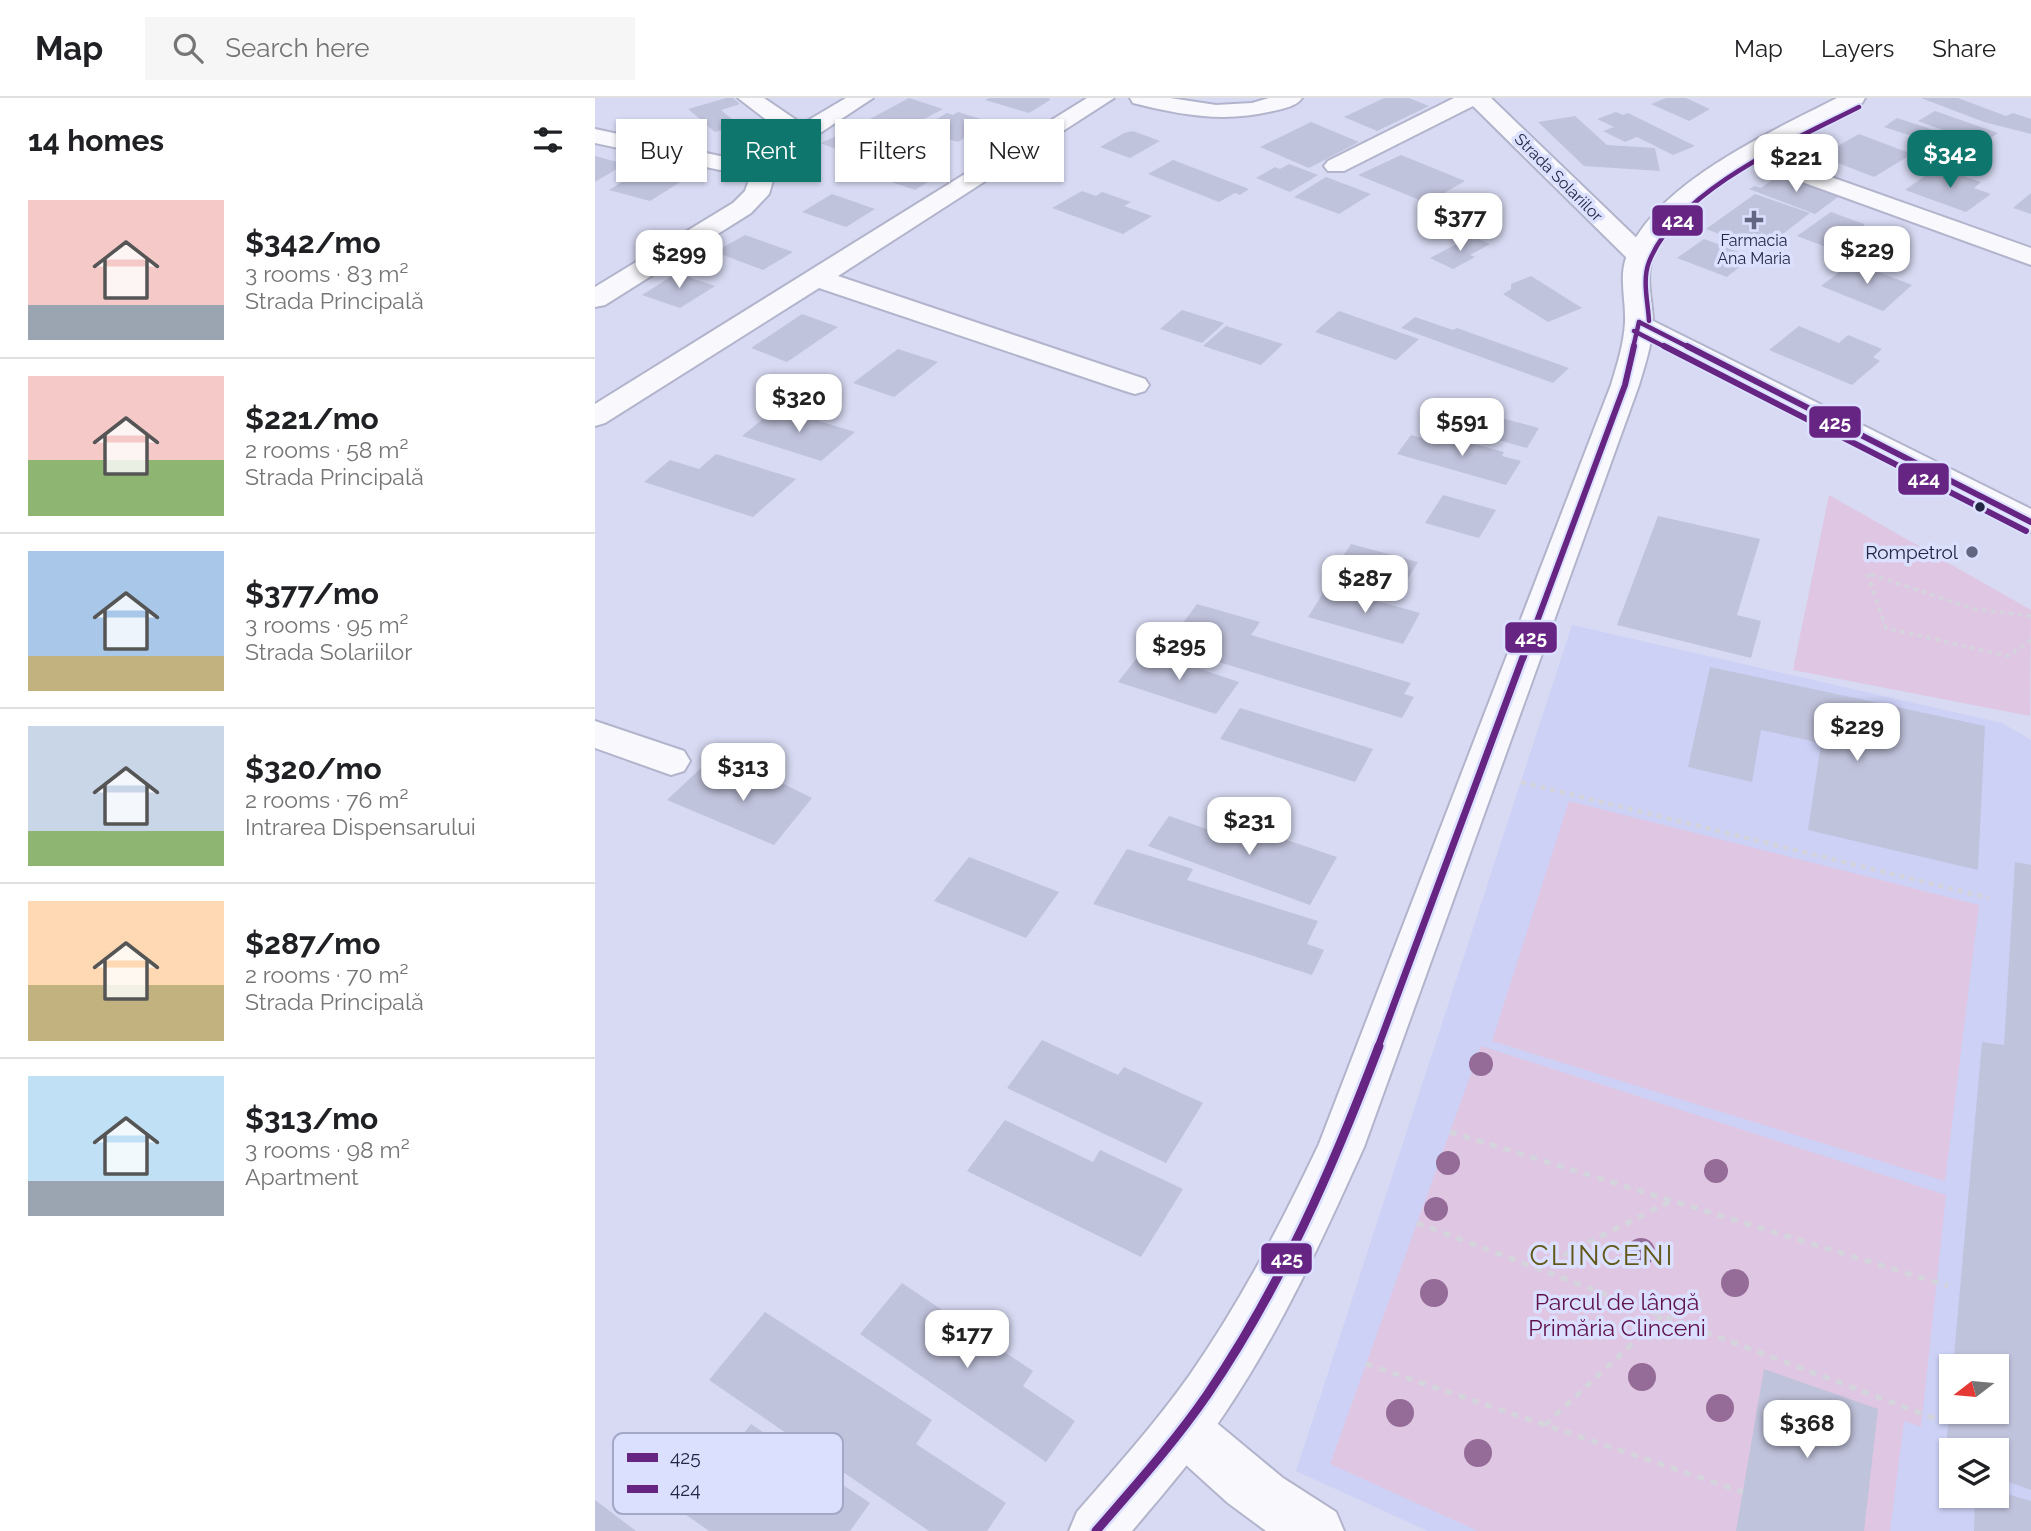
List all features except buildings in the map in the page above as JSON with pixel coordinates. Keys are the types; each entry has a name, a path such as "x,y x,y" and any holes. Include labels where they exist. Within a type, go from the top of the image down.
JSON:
{"street":[{"path":"749,98 779,119"},
{"path":"821,121 862,98"},
{"path":"595,417 1103,98"},
{"path":"1141,98 1216,114 1250,112 1291,98"},
{"path":"1336,166 1471,98"},
{"name":"Strada Solariilor","path":"1478,98 1640,256"},
{"path":"1097,1531 1183,1428 1263,1304 1298,1241 1341,1147 1625,385 1639,322 1636,275 1647,239 1669,213 1701,188 1854,98"},
{"path":"595,136 721,163"},
{"path":"1752,156 2031,257"},
{"path":"595,299 742,208 757,194 761,182"},
{"path":"817,278 1135,385"},
{"path":"1639,322 2031,522"},
{"path":"595,734 671,761"},
{"path":"1183,1428 1246,1485 1317,1531"}],"path":[{"path":"2031,617 1974,609 1867,573 1886,628 2008,656 2031,640"},
{"path":"1481,772 1989,898"},
{"path":"1450,1132 1948,1286"},
{"path":"1538,1268 1671,1201"},
{"path":"1417,1223 1935,1419"},
{"path":"1545,1425 1662,1316"},
{"path":"1366,1364 1743,1492"}],"shaded area":[{"path":"1572,625 2002,723 2031,740 2031,1531 1428,1531 1296,1471"}],"green space":[{"path":"1829,495 2031,610 2030,716 1793,670"},
{"path":"1569,801 1979,905 1945,1181 1492,1041"},
{"name":"Parcul de lângă Primăria Clinceni","path":"1481,1046 1946,1195 1921,1427 1904,1421 1890,1531 1478,1531 1330,1464"}],"transit line":[{"name":"424","path":"1649,321 1646,284 1649,262 1661,238 1682,215 1740,172 1859,107"},
{"name":"425","path":"1639,322 2031,522"},
{"name":"425","path":"1096,1531 1207,1395 1279,1274 1341,1147 1625,385 1639,322"},
{"name":"424","path":"1634,331 2026,531"}],"place":[{"name":"Farmacia Ana Maria","path":"1754,220"},
{"name":"Rompetrol","path":"1972,552"}],"district":[{"name":"CLINCENI","path":"1602,1255"}]}
